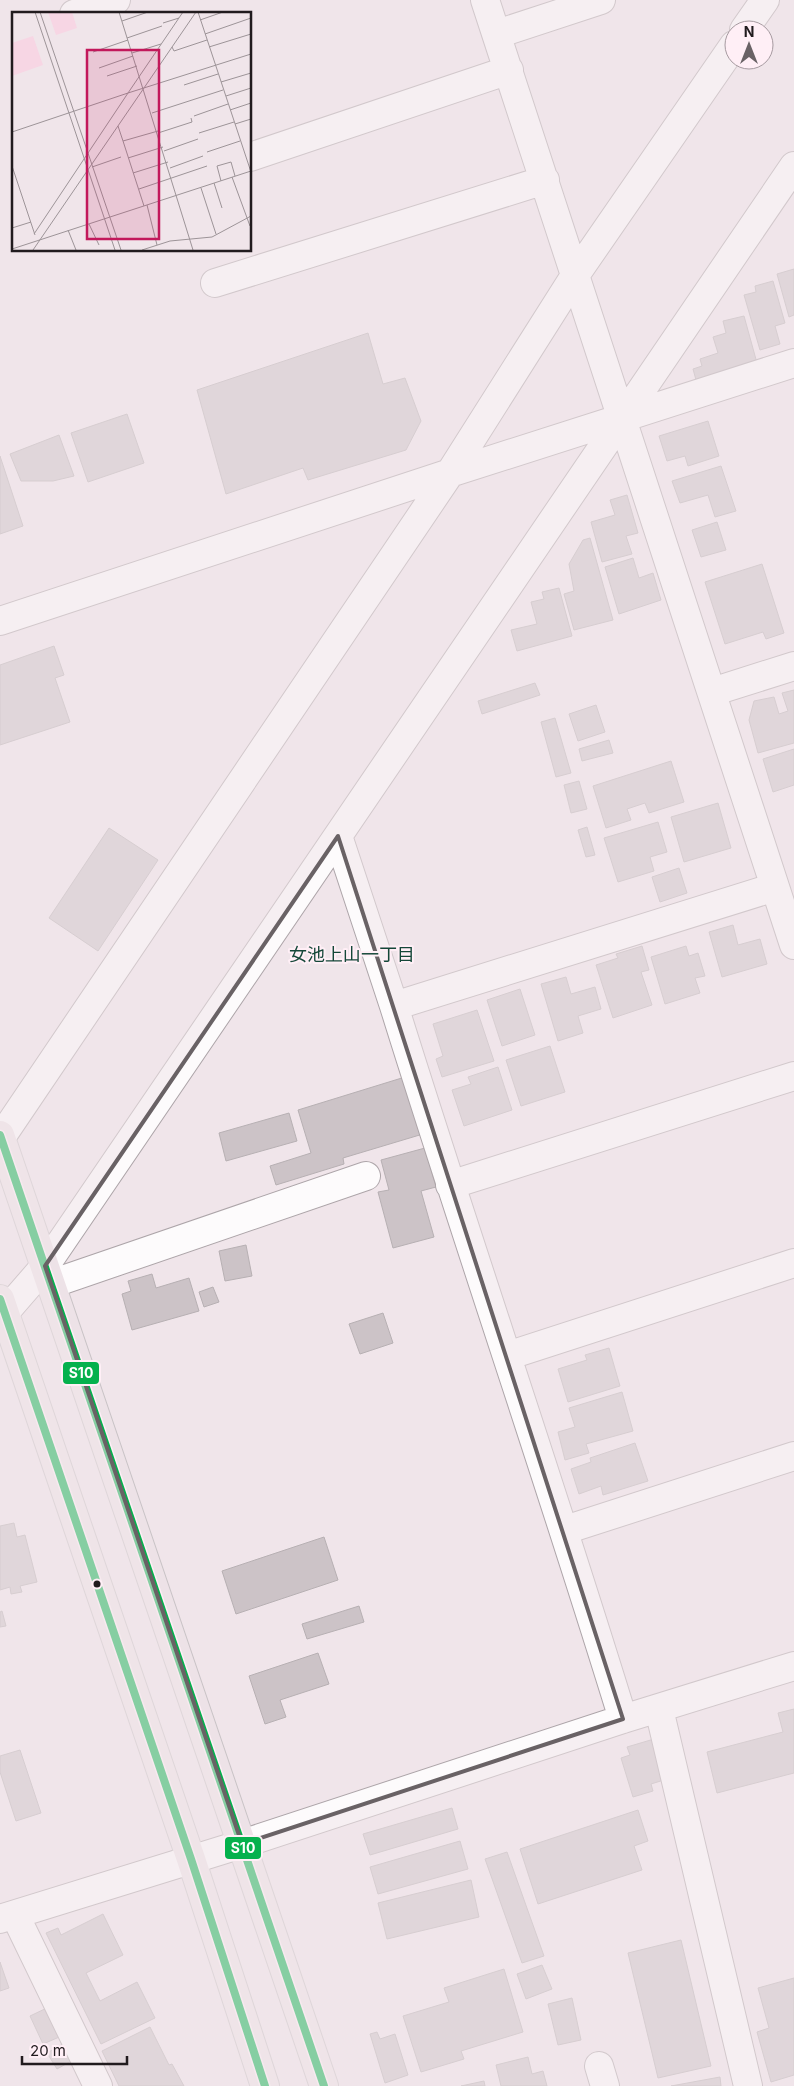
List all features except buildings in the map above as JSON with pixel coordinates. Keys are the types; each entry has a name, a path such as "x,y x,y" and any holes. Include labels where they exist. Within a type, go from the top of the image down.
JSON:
{"main road":[{"path":"0,1137 324,2086"},
{"path":"1,1310 191,1859 265,2086"}],"street":[{"path":"80,12 116,0"},
{"path":"485,0 776,887 789,913 794,945"},
{"path":"497,34 601,0"},
{"path":"751,20 765,0"},
{"path":"0,1137 450,472 576,274 724,59"},
{"path":"251,156 509,70"},
{"path":"48,1275 338,836 794,166"},
{"path":"215,283 545,180"},
{"path":"0,621 450,472 794,363"},
{"path":"712,692 794,666"},
{"path":"338,836 450,1185 565,1530 623,1719"},
{"path":"394,1006 776,887"},
{"path":"450,1185 794,1076"},
{"path":"1,1310 48,1275 366,1176"},
{"path":"507,1356 794,1262"},
{"path":"565,1530 794,1456"},
{"path":"98,2086 8,1917 242,1844 623,1719 794,1666"},
{"path":"659,1709 748,2086"}],"highlighted area":[{"path":"338,836 623,1719 242,1844 45,1266"}],"transit line":[{"name":"S10","path":"0,1135 324,2086"},
{"name":"S10","path":"0,1299 191,1859 265,2086"}],"district":[{"name":"女池上山一丁目","path":"352,954"}]}
